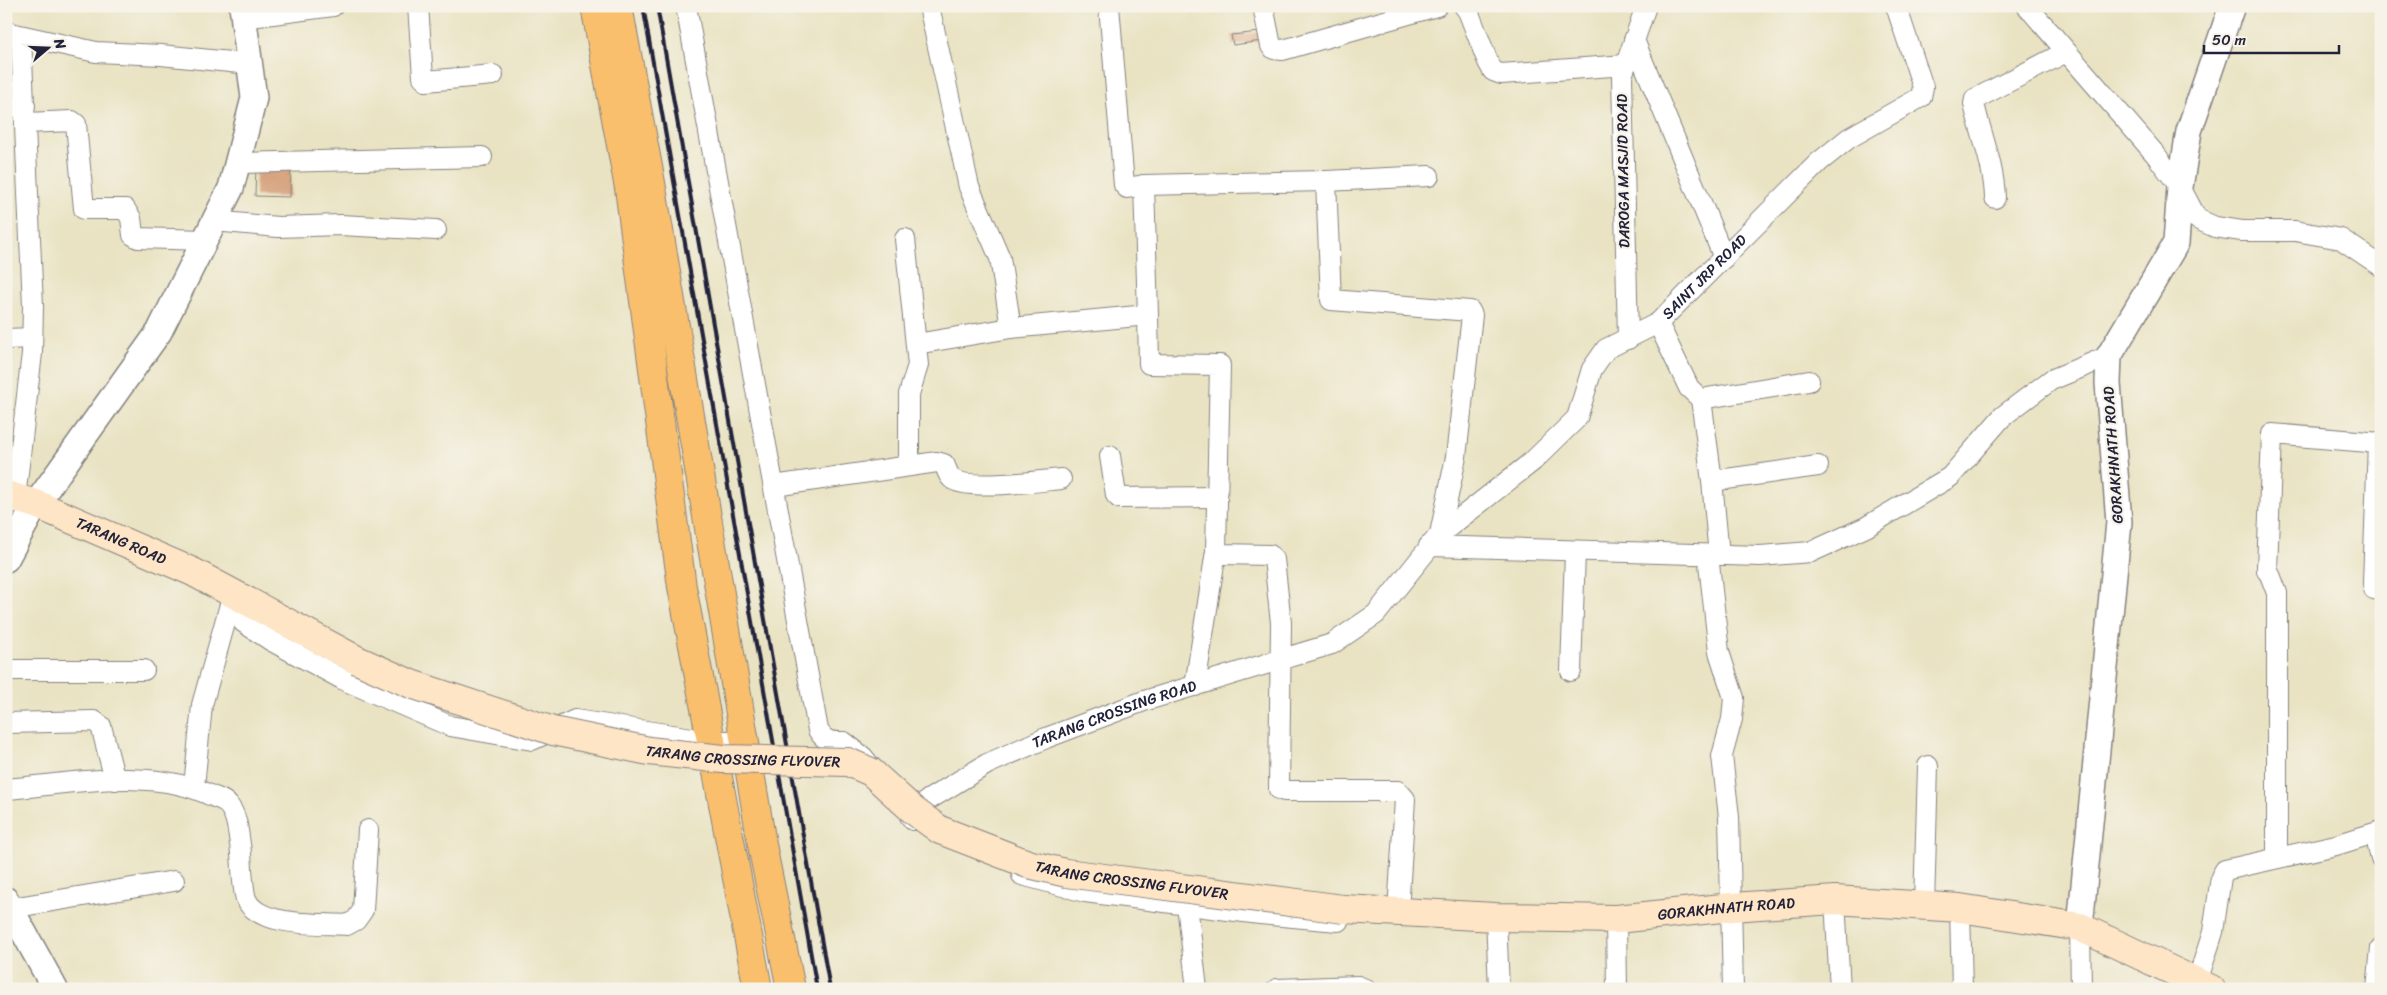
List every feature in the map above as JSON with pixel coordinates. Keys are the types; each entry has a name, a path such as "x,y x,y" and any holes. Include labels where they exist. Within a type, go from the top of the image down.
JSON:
{"main road":[{"path":"595,6 629,188 682,587 758,989"},
{"path":"618,6 651,183 744,741 791,989"},
{"name":"TARANG ROAD","path":"19,499 193,572 244,600"},
{"name":"TARANG CROSSING FLYOVER","path":"244,600 357,660 412,684 553,731 658,752 723,758 848,762 871,772 914,811 940,830 1028,864 1066,874 1372,911"},
{"name":"GORAKHNATH ROAD","path":"1372,911 1616,919 1732,907 1835,900 1960,908 2080,927 2204,985"}],"street":[{"path":"19,499 159,332 231,188 254,98 242,12 334,6"},
{"path":"418,6 424,77 426,81 493,75"},
{"path":"686,6 818,730 823,738 832,742 844,742 863,757 913,820 945,840 1029,878 1084,892 1345,922 1372,911"},
{"path":"929,6 969,187 1000,258 1011,328"},
{"path":"1109,6 1122,183 1127,188 1144,185 1428,176"},
{"path":"1263,6 1272,46 1274,49 1283,50 1437,6"},
{"path":"1464,6 1468,11 1491,69 1500,74 1626,65"},
{"name":"SAINT JRP ROAD","path":"1435,540 1533,461 1578,418 1592,369 1606,349 1658,323 1818,162 1848,138 1921,97 1923,87 1896,6"},
{"path":"2027,6 2156,155 2180,187 2197,219 2215,227 2242,230 2294,231 2342,239 2381,266"},
{"name":"GORAKHNATH ROAD","path":"2080,927 2119,522 2108,383 2109,356 2176,243 2180,187 2189,131 2232,6"},
{"name":"DAROGA MASJID ROAD","path":"1628,339 1622,76 1647,7"},
{"path":"6,560 19,499 32,338 32,246 19,112 14,34 96,52 161,55 250,64"},
{"path":"1634,40 1724,258"},
{"path":"1995,198 1992,166 1981,135 1974,104 1975,99 2066,52"},
{"path":"19,112 72,121 76,124 84,209 125,209 130,218 133,235 138,238 278,227 340,226 436,230"},
{"path":"237,163 482,157"},
{"path":"1326,180 1330,300 1466,310 1472,315 1456,457 1435,540 1575,552 1760,556 1811,552 1866,527 1950,477 2003,416 2051,380 2109,356"},
{"path":"1144,185 1149,364 1220,365 1216,551 1195,686"},
{"path":"905,239 918,365 909,394 909,465"},
{"path":"916,344 1011,328 1148,315"},
{"path":"1658,323 1690,388 1701,399 1712,481 1720,652 1734,698 1732,719 1722,756 1730,817 1733,989"},
{"path":"6,339 32,338"},
{"path":"1701,399 1709,400 1809,381"},
{"path":"2277,858 2277,593 2267,569 2272,434 2379,443 2373,583 2374,589 2381,590"},
{"path":"1110,456 1116,495 1120,498 1216,497"},
{"path":"774,486 909,465 941,462 950,477 955,481 969,483 1007,484 1061,479"},
{"path":"1712,481 1818,466"},
{"name":"TARANG CROSSING ROAD","path":"913,820 928,800 987,764 1046,738 1108,714 1332,644 1376,614 1435,540"},
{"path":"1216,551 1220,554 1273,556 1281,624 1279,789 1284,792 1398,791 1403,794 1405,799 1398,912"},
{"path":"1571,671 1575,552"},
{"path":"244,600 244,622 270,640 344,680 450,726 532,740 575,720 711,741 744,741"},
{"path":"194,787 202,705 244,600"},
{"path":"6,670 144,670"},
{"path":"6,724 94,720 101,726 104,734 115,780"},
{"path":"1924,906 1928,766"},
{"path":"6,789 132,779 180,783 194,787 228,803 234,813 238,828 246,900 255,910 276,920 346,925 356,920 363,910 368,830"},
{"path":"2204,985 2222,873 2228,869 2336,845 2381,831"},
{"path":"2381,831 2375,835 2381,858"},
{"path":"55,989 8,904 174,881"},
{"path":"1835,900 1840,989"},
{"path":"1187,905 1196,989"},
{"path":"1960,908 1962,989"},
{"path":"1496,916 1499,989"},
{"path":"1616,919 1617,989"},
{"path":"2080,927 2081,989"},
{"path":"2377,989 2381,948"},
{"path":"1277,989 1358,986 1365,989"}],"building":[{"path":"1261,32 1262,41 1233,45 1231,35"},
{"path":"256,165 291,166 290,197 255,196"}],"railway":[{"path":"643,6 817,989"},
{"path":"657,6 830,989"}]}
